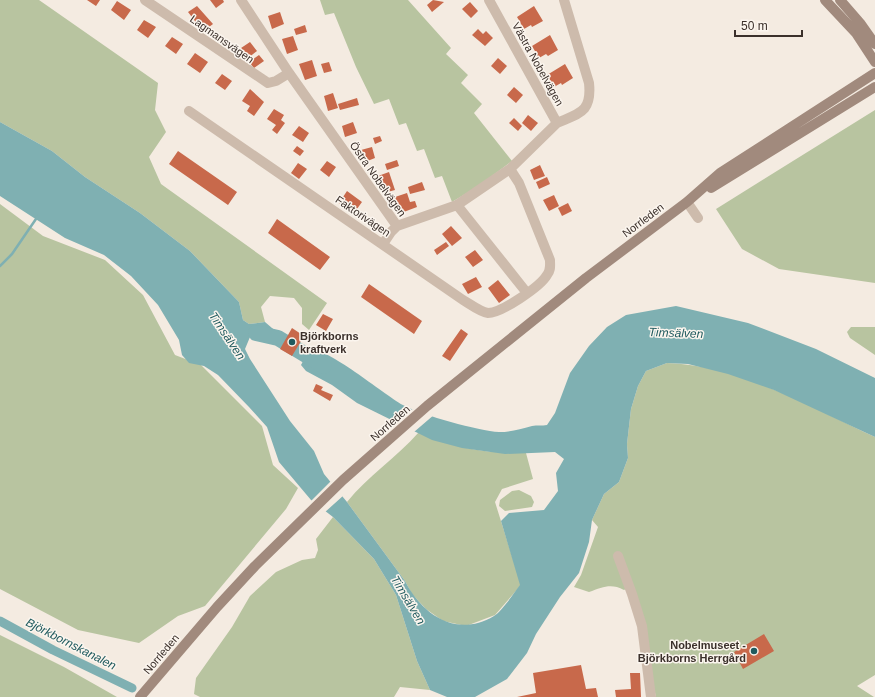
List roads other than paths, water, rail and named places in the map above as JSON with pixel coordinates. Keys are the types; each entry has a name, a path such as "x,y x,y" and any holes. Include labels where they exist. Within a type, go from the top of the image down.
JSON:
{"street":[{"name":"Lagmansvägen","path":"145,0 268,83 276,81 289,73"},
{"name":"Östra Nobelvägen","path":"241,0 289,73 397,226 457,205"},
{"name":"Västra Nobelvägen","path":"457,205 510,169 557,123 489,0"},
{"path":"557,123 579,113 588,107 590,97 589,83 564,0"},
{"path":"825,0 856,33 875,62"},
{"path":"840,0 860,23 875,44"},
{"name":"Norrleden","path":"140,697 226,597 309,513 427,406 580,283 687,202 720,173 875,73"},
{"name":"Norrleden","path":"687,202 875,87"},
{"name":"Faktorivägen","path":"189,111 463,300 486,313 498,311 511,305 527,293"},
{"path":"457,205 527,293 547,277 550,269 550,260 519,184 510,169"},
{"path":"687,202 698,218"},
{"path":"383,244 397,226"},
{"path":"618,556 642,626 651,697"}],"water":[{"name":"Timsälven","path":"0,122 52,151 85,177 140,213 190,251 239,302 243,320 249,324 265,322 279,334 275,340 264,338 262,342 250,337 245,349 250,359 290,421 314,451 324,474 347,502 405,581 412,593 431,613 442,620 454,624 467,625 480,622 497,614 511,597 520,585 501,521 509,513 544,510 558,491 556,473 564,459 555,452 505,454 462,448 432,440 357,403 332,385 306,371 301,365 309,350 328,355 342,363 396,401 413,410 465,426 490,431 508,431 532,426 547,425 555,413 570,373 589,346 607,327 626,315 676,306 748,323 816,349 875,378 875,437 774,390 728,374 688,364 667,363 646,371 638,386 631,409 627,444 628,458 619,482 604,494 592,520 589,542 579,573 560,597 536,634 527,653 507,679 475,697 447,697 430,690 417,661 396,595 374,559 333,517 311,500 279,462 267,427 218,375 204,366 189,363 182,355 179,340 158,305 131,276 104,255 65,238 0,196"}],"waterway":[{"path":"0,266 12,254 38,216"},
{"path":"256,333 278,338 324,366"},
{"name":"Björkbornskanalen","path":"0,621 53,650 132,688"}],"place":[{"name":"Björkborns kraftverk","path":"292,342"},
{"name":"Nobelmuseet - Björkborns Herrgård","path":"754,651"}]}
